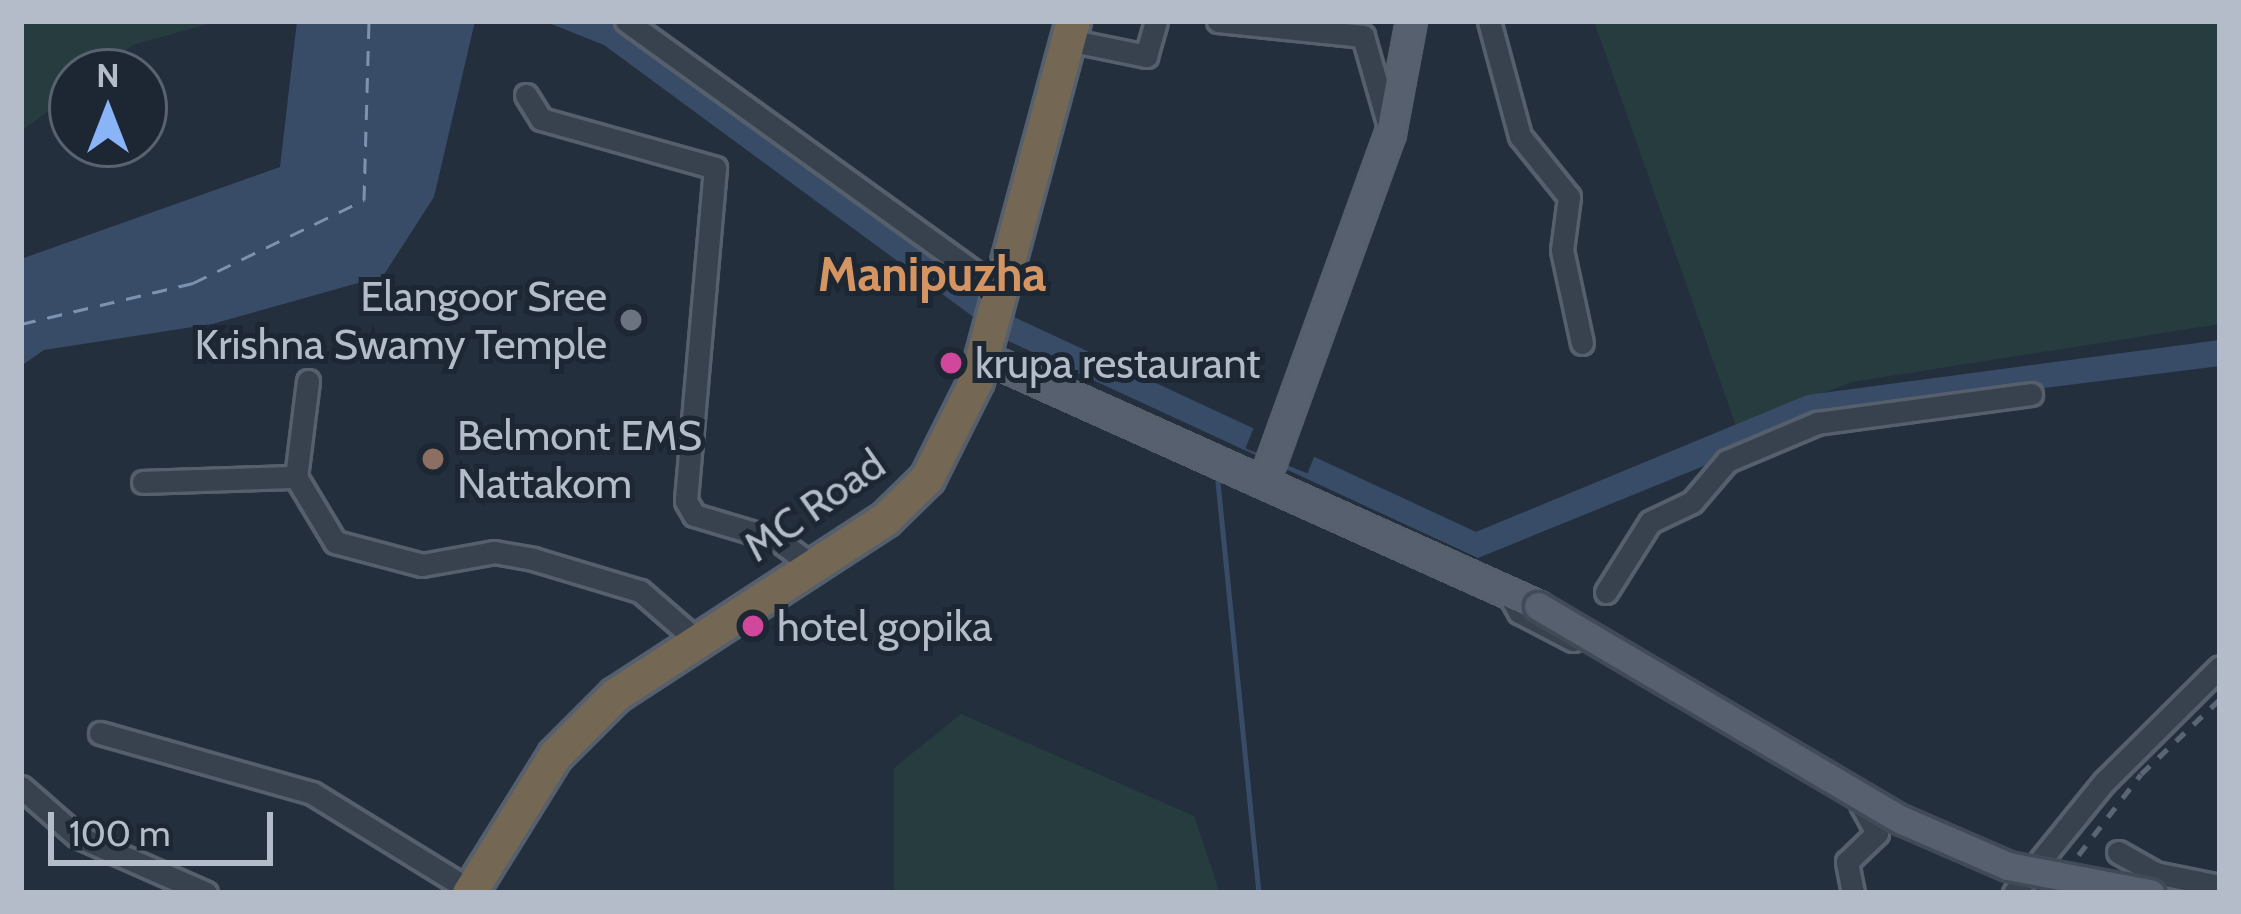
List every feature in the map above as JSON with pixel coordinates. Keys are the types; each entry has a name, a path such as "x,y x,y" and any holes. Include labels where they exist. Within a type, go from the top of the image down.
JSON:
{"highway":[{"name":"MC Road","path":"470,892 555,755 694,638 914,495 949,446 982,356 1071,31"}],"main road":[{"path":"1265,478 1390,133 1411,21"},
{"path":"982,356 1265,478 1538,606 1902,820 2008,866 2150,893"}],"street":[{"path":"626,21 994,300"},
{"path":"1071,31 1147,56 1156,21"},
{"path":"1218,21 1363,36 1390,133"},
{"path":"1489,21 1520,136 1569,197 1562,250 1582,343"},
{"path":"526,95 541,119 715,168 686,501 694,515 778,540 811,565"},
{"path":"308,381 296,477 334,542 422,565 494,552 533,559 640,591 694,638"},
{"path":"1606,592 1650,522 1692,502 1727,461 1816,423 2031,394"},
{"path":"142,482 296,477"},
{"path":"1510,594 1519,612 1870,810 1876,839 1847,862 1853,893"},
{"path":"2014,893 2104,782 2220,667"},
{"path":"100,733 313,793 470,892"},
{"path":"21,788 77,836 206,893"},
{"path":"2118,851 2155,873 2220,886"}],"green space":[{"path":"21,21 219,21 129,48 48,48 48,111 21,131"},
{"path":"1594,21 2220,21 2220,324 1852,382 1736,426"},
{"path":"961,714 1194,816 1220,893 894,893 894,768"}],"water":[{"path":"297,21 475,21 434,197 383,276 212,324 44,350 21,366 21,259 280,167"},
{"path":"544,21 620,21 1016,318 1476,532 1807,395 2220,340 2220,366 1829,415 1478,558 1002,338 604,45"}],"pier":[{"path":"1254,427 1316,452 1308,473 1245,448"}],"waterway":[{"path":"1217,472 1259,893"}],"ferry route":[{"path":"21,324 193,283 364,200 369,21"}],"railway":[{"path":"2049,893 2141,774 2220,699"}],"place":[{"name":"Elangoor Sree Krishna Swamy Temple","path":"631,320"},
{"name":"krupa restaurant","path":"951,363"},
{"name":"Belmont EMS Nattakom","path":"433,459"},
{"name":"hotel gopika","path":"753,626"}],"district":[{"name":"Manipuzha","path":"932,275"}]}
